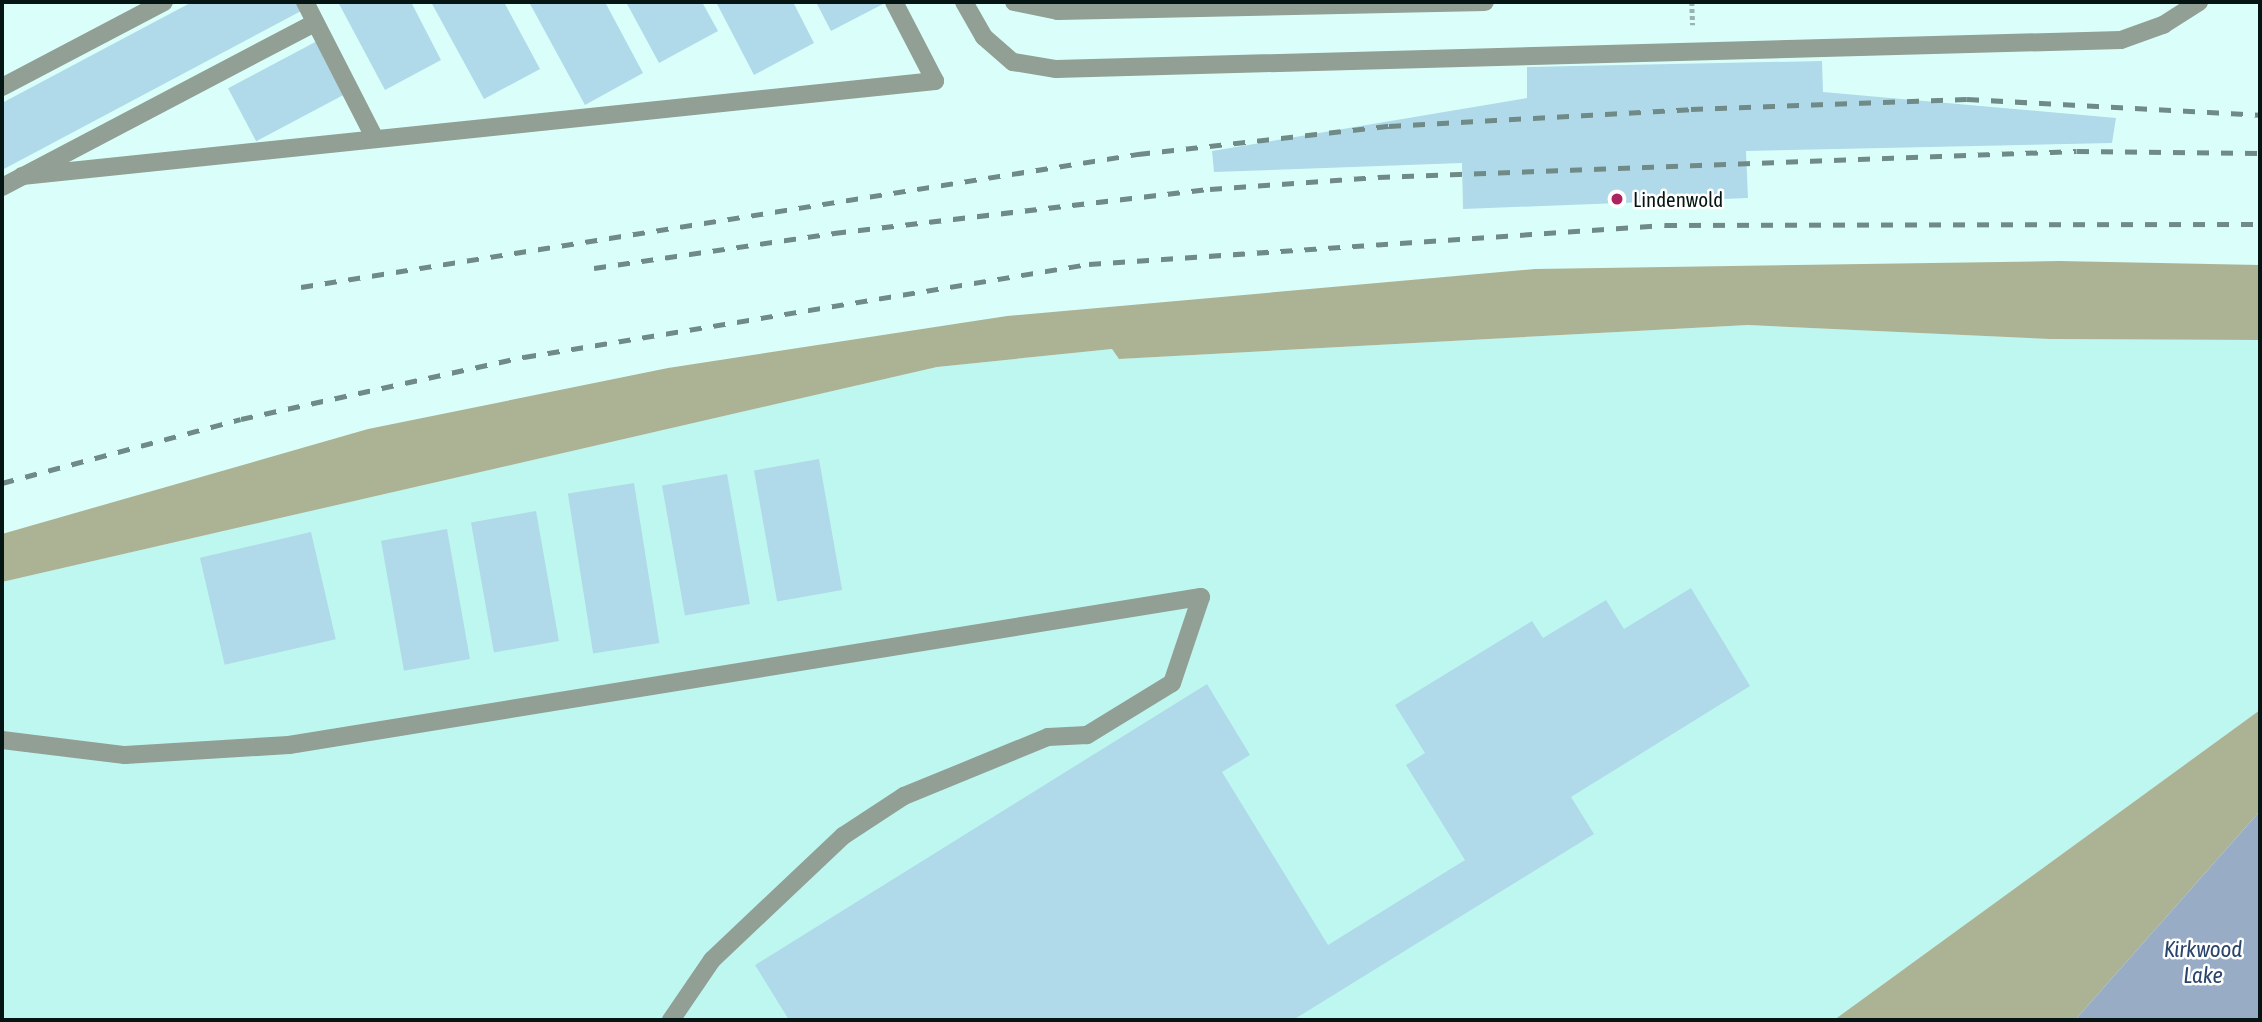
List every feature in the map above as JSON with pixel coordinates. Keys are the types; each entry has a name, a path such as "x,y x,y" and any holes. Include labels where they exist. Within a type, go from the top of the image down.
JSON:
{"lane":[{"path":"2,87 164,2"},
{"path":"305,2 375,139"},
{"path":"22,176 935,80 894,2"},
{"path":"964,2 984,37 1013,62 1056,69 2120,40 2163,25 2199,2"},
{"path":"1014,2 1058,11 1485,2"},
{"path":"2,187 315,23"},
{"path":"2,740 125,755 289,745 1201,597 1172,683 1087,735 1048,737 904,796 843,836 712,960 671,1020"}],"shaded area":[{"path":"1748,325 2050,339 2260,340 2260,710 1834,1020 2,1020 2,582 937,367 1112,349 1119,359"}],"green space":[{"path":"2059,261 2260,265 2260,340 2050,339 1748,325 1119,359 1112,349 937,367 2,582 2,534 368,429 668,368 1007,316 1535,269"},
{"path":"2260,710 2260,811 2075,1020 1834,1020"}],"water":[{"name":"Kirkwood Lake","path":"2260,811 2260,1020 2075,1020"}],"building":[{"path":"192,2 299,2 303,10 2,170 2,103"},
{"path":"338,2 411,2 441,60 385,90"},
{"path":"431,2 504,2 540,69 484,99"},
{"path":"529,2 605,2 643,73 585,105"},
{"path":"626,2 702,2 718,31 659,63"},
{"path":"716,2 793,2 814,43 754,75"},
{"path":"816,2 887,2 831,31"},
{"path":"319,40 347,93 256,141 228,88"},
{"path":"1822,61 1823,92 2116,118 2112,143 1746,151 1748,198 1463,209 1462,163 1214,172 1212,151 1527,98 1527,67"},
{"path":"819,459 842,590 777,601 754,470"},
{"path":"727,474 750,604 685,615 662,485"},
{"path":"634,483 659,643 593,653 568,493"},
{"path":"536,511 559,641 494,652 471,522"},
{"path":"447,529 470,659 404,671 381,541"},
{"path":"311,532 336,639 225,665 200,558"},
{"path":"1691,588 1750,686 1571,797 1594,834 1293,1020 789,1020 755,965 1207,684 1250,755 1222,772 1328,945 1465,860 1406,765 1425,753 1395,705 1532,621 1543,638 1606,600 1624,629"}],"railway":[{"path":"301,287 1138,154 1389,126 1691,109 1967,99 2260,115"},
{"path":"594,268 834,233 1210,189 1378,177 2077,151 2260,153"},
{"path":"2,483 241,419 524,357 1089,264 1665,225 2260,224"}],"place":[{"name":"Lindenwold","path":"1617,199"}]}
